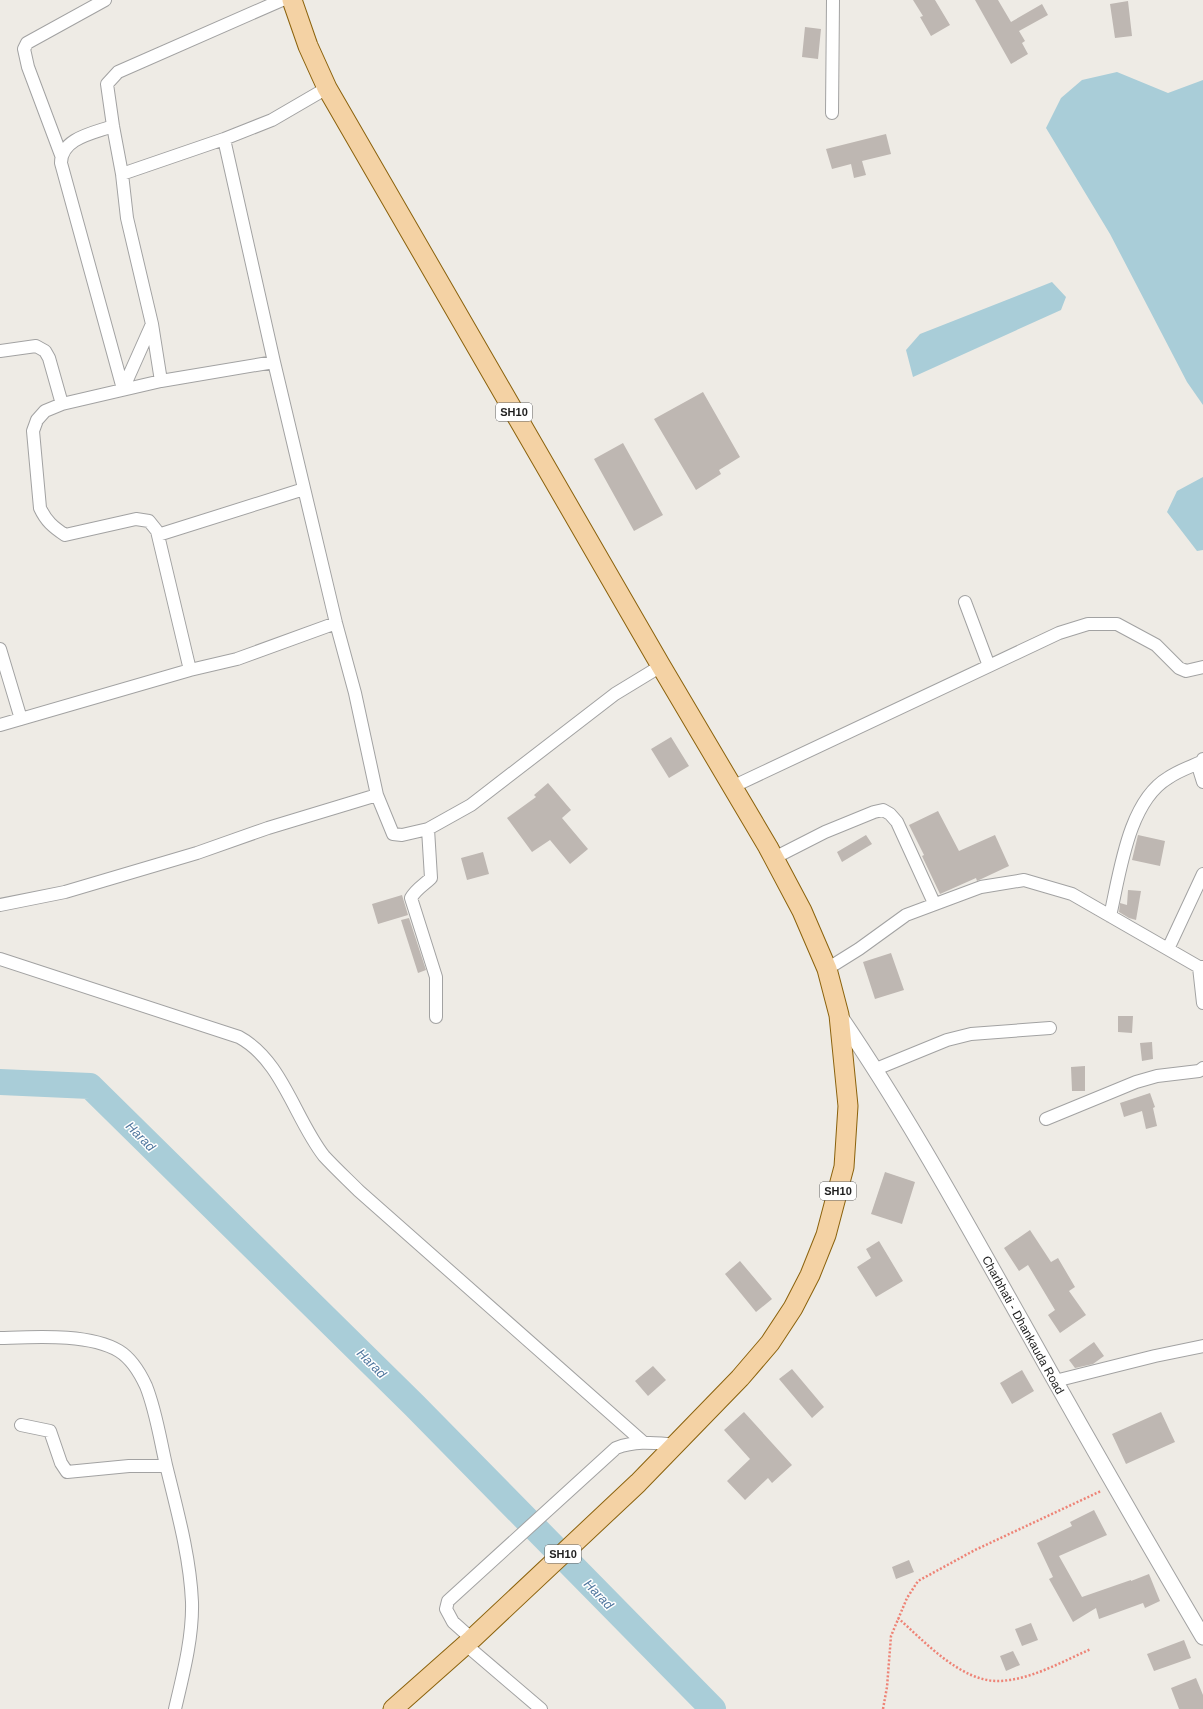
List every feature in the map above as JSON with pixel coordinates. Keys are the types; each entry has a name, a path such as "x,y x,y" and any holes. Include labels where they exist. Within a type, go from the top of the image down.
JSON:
{"main road":[{"name":"SH10","path":"292,0 308,46 327,88 661,666 771,852 802,911 827,969 839,1015 848,1106 844,1167 826,1235 810,1275 800,1295 770,1343 740,1378 638,1483 469,1642 393,1709"}],"street":[{"path":"105,0 27,43 24,49 28,67 61,155 61,162 122,389"},
{"path":"161,381 152,324 127,218 122,174 107,84 118,72 282,0"},
{"path":"832,113 833,0"},
{"path":"122,174 224,139 272,120 327,88"},
{"path":"61,155 67,145 79,138 113,126"},
{"path":"224,139 274,362 336,623 355,693 377,795 393,834 402,835 428,829 471,805 615,694 661,666"},
{"path":"122,389 152,324"},
{"path":"0,351 36,346 45,350 49,358 62,404"},
{"path":"190,670 158,531 149,520 136,519 64,535 52,527 44,518 40,508 33,431 37,420 45,411 62,404 161,381 274,362"},
{"path":"158,535 304,489"},
{"path":"965,602 989,666"},
{"path":"0,726 190,670 237,659 336,623"},
{"path":"732,787 1059,633 1088,624 1117,624 1156,645 1179,668 1186,671 1203,668"},
{"path":"0,649 21,719"},
{"path":"1202,760 1199,769 1203,782"},
{"path":"1110,916 1130,831 1141,807 1154,789 1167,778 1202,760"},
{"path":"0,905 65,892 377,795"},
{"path":"771,852 874,812 883,810 890,814 897,822 934,904"},
{"path":"428,829 431,878 415,890 411,898 436,977 436,1017"},
{"path":"1168,949 1203,874"},
{"path":"827,969 859,949 906,915 981,887 1024,880 1072,894 1201,967 1203,1003"},
{"path":"0,959 239,1037 250,1043 262,1054 280,1080 324,1155 359,1191 643,1442"},
{"name":"Charbhati - Dhankauda Road","path":"839,1015 876,1069 972,1234 1114,1485 1203,1637"},
{"path":"876,1069 947,1040 971,1034 1050,1028"},
{"path":"1046,1119 1136,1082 1157,1076 1199,1071 1203,1068"},
{"path":"0,1338 78,1339 119,1351 131,1361 139,1372 146,1388 166,1466 185,1544 190,1580 192,1603 190,1630 186,1659 175,1709"},
{"path":"1055,1381 1154,1356 1203,1346"},
{"path":"21,1425 50,1431 61,1463 67,1472 129,1466 166,1466"},
{"path":"541,1709 469,1642 453,1622 446,1609 448,1601 616,1448 629,1443 643,1442 676,1445"}],"path":[{"path":"883,1709 887,1687 891,1636 907,1598 918,1581 981,1547 1114,1485"},
{"path":"898,1618 937,1654 954,1666 978,1677 997,1681 1008,1680 1038,1672 1091,1649"}],"water":[{"path":"1117,72 1168,93 1203,80 1203,405 1187,382 1110,234 1046,128 1061,98 1082,80"},
{"path":"1052,282 1066,297 1061,310 913,377 906,350 920,334"},
{"path":"1203,477 1203,550 1197,551 1167,512 1177,491"}],"building":[{"path":"913,0 935,0 950,25 931,36 920,17 923,16"},
{"path":"975,0 998,0 1011,22 1042,4 1048,15 1019,31 1025,41 1022,43 1028,54 1011,64"},
{"path":"1128,1 1132,36 1115,38 1110,4"},
{"path":"805,27 821,29 818,59 802,57"},
{"path":"886,134 891,154 862,161 866,175 854,178 851,164 832,169 826,149"},
{"path":"703,392 740,457 719,470 721,474 696,490 654,419"},
{"path":"623,443 663,515 634,531 594,459"},
{"path":"671,737 689,766 669,778 651,749"},
{"path":"548,783 571,810 562,818 588,849 570,864 550,840 532,852 507,818 536,797 534,795"},
{"path":"938,811 959,851 995,835 1009,866 977,881 976,878 940,894 922,856 924,855 909,825"},
{"path":"866,835 872,844 842,862 837,852"},
{"path":"1138,835 1165,841 1160,866 1132,860"},
{"path":"483,852 489,874 467,880 461,858"},
{"path":"1128,890 1141,891 1136,920 1119,912 1120,903 1127,905"},
{"path":"402,895 408,915 378,924 372,904"},
{"path":"409,918 426,970 418,973 401,920"},
{"path":"891,953 904,990 875,999 863,962"},
{"path":"1118,1016 1133,1016 1132,1033 1118,1032"},
{"path":"1152,1042 1153,1059 1142,1061 1140,1043"},
{"path":"1085,1066 1085,1091 1072,1091 1071,1067"},
{"path":"1150,1093 1155,1107 1153,1108 1157,1126 1146,1129 1142,1111 1124,1117 1120,1103"},
{"path":"885,1172 915,1182 902,1224 871,1214"},
{"path":"1030,1230 1051,1262 1058,1258 1075,1287 1069,1291 1086,1315 1060,1333 1048,1315 1055,1310 1028,1265 1019,1271 1004,1248"},
{"path":"879,1241 903,1281 876,1297 857,1267 871,1258 866,1249"},
{"path":"740,1261 772,1299 756,1312 725,1274"},
{"path":"1094,1342 1104,1356 1093,1364 1075,1368 1069,1360"},
{"path":"653,1366 666,1380 648,1396 635,1381"},
{"path":"792,1369 824,1407 812,1418 779,1379"},
{"path":"1022,1370 1034,1391 1012,1404 1000,1383"},
{"path":"744,1412 792,1465 772,1483 768,1478 745,1500 727,1481 750,1459 724,1430"},
{"path":"1161,1412 1175,1442 1126,1464 1112,1434"},
{"path":"1094,1510 1107,1535 1059,1556 1082,1597 1149,1574 1160,1601 1145,1608 1143,1603 1099,1619 1096,1608 1073,1622 1049,1579 1053,1577 1037,1543 1072,1526 1070,1522"},
{"path":"909,1560 914,1572 896,1579 892,1567"},
{"path":"1031,1623 1038,1640 1022,1646 1015,1629"},
{"path":"1184,1640 1191,1658 1154,1671 1147,1654"},
{"path":"1013,1651 1020,1665 1006,1671 1000,1656"},
{"path":"1196,1678 1203,1695 1203,1709 1179,1709 1171,1688"}],"waterway":[{"name":"Harad","path":"0,1082 90,1086 414,1405 713,1709"}]}
